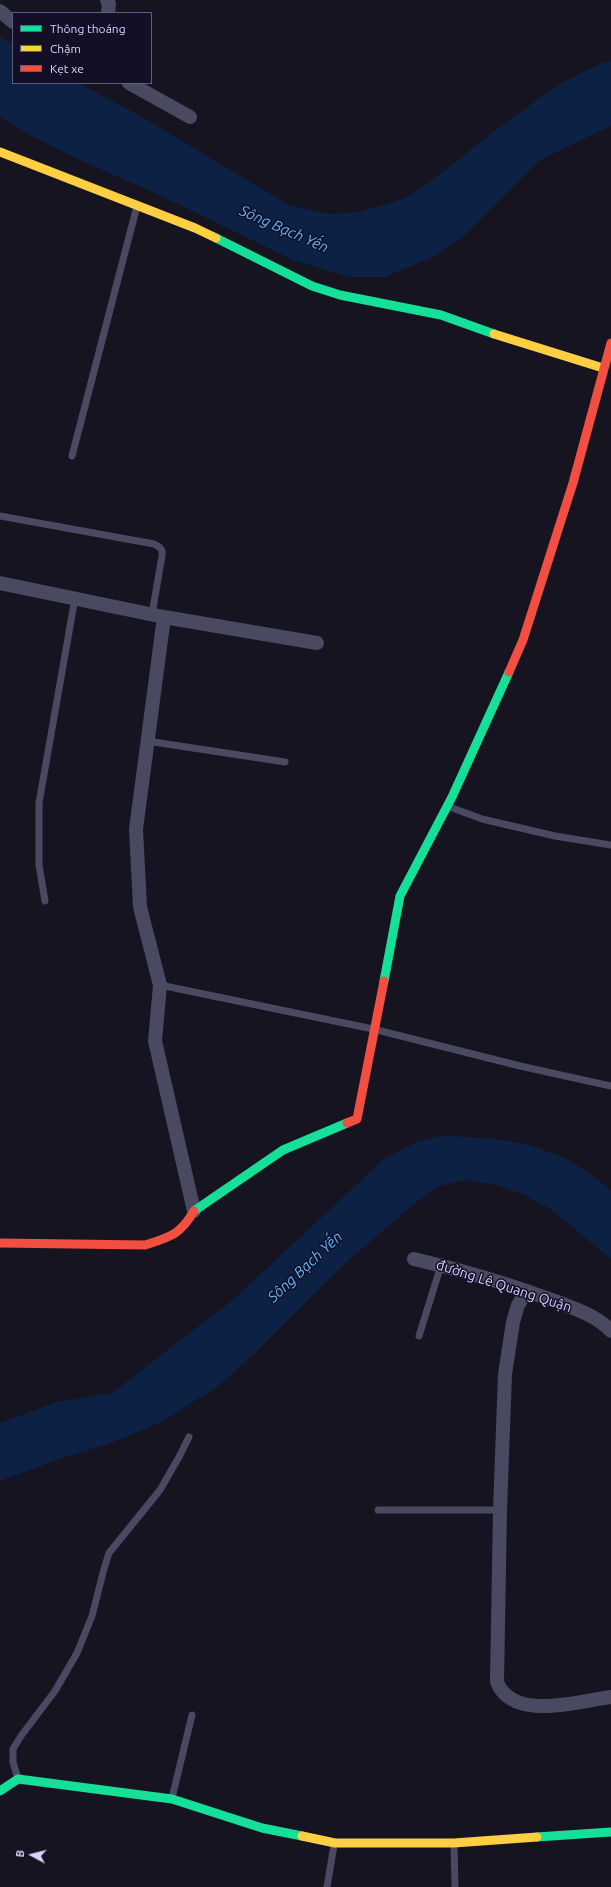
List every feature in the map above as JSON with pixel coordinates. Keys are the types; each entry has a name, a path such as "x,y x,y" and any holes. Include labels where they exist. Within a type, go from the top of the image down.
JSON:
{"street":[{"path":"106,0 109,4 108,12"},
{"path":"0,11 12,21"},
{"path":"131,84 190,117"},
{"path":"0,152 137,205 225,242 282,273 312,286 340,296 441,315 512,340 604,368"},
{"path":"0,1244 149,1244 166,1238 185,1227 194,1211 283,1150 357,1120 373,1029 400,896 447,806 523,640 573,483 611,343"},
{"path":"0,583 158,616 317,643"},
{"path":"158,616 147,741 136,829 140,906 160,985 155,1041 194,1211"},
{"name":"đường Lê Quang Quận","path":"414,1259 441,1265 527,1290 583,1312 604,1324 611,1331"},
{"path":"527,1290 518,1305 513,1322 505,1374 500,1510 496,1669 497,1682 501,1692 514,1702 525,1705 552,1705 611,1697"},
{"path":"0,1791 18,1779 172,1799 262,1828 335,1843 454,1843 611,1832"}],"lane":[{"path":"72,456 137,205"},
{"path":"0,516 154,544 160,547 162,556 158,616"},
{"path":"45,900 39,865 39,803 74,598"},
{"path":"147,741 285,762"},
{"path":"447,806 482,819 555,836 611,845"},
{"path":"160,985 373,1029 520,1066 611,1086"},
{"path":"419,1336 441,1265"},
{"path":"18,1779 13,1762 13,1749 55,1691 77,1653 92,1616 109,1553 160,1490 179,1457 188,1437"},
{"path":"378,1510 500,1510"},
{"path":"172,1799 192,1715"},
{"path":"327,1887 335,1843"},
{"path":"454,1843 455,1887"}],"water":[{"name":"Sông Bạch Yến","path":"0,37 12,43 12,84 81,84 144,118 289,205 328,214 359,212 406,198 438,176 497,129 559,84 597,65 611,61 611,126 540,160 464,236 433,257 385,277 349,277 293,260 155,193 71,156 28,134 0,116"},
{"name":"Sông Bạch Yến","path":"441,1136 488,1138 532,1146 553,1153 592,1175 611,1191 611,1259 552,1210 523,1194 493,1184 464,1180 437,1187 414,1204 353,1256 254,1354 217,1387 159,1423 108,1444 62,1458 0,1481 0,1423 56,1402 112,1393 235,1298 384,1159 417,1142"}],"traffic: fast":[{"path":"216,238 312,286 340,295 441,315 494,334"},
{"path":"384,981 400,896 452,797 509,672"},
{"path":"194,1211 283,1150 347,1123"},
{"path":"0,1791 18,1779 172,1799 262,1828 302,1836"},
{"path":"537,1837 611,1832"}],"traffic: slow":[{"path":"0,152 195,228 216,238"},
{"path":"494,334 603,368"},
{"path":"302,1836 335,1843 454,1843 537,1837"}],"traffic: jam":[{"path":"509,672 523,640 573,483 611,343"},
{"path":"347,1123 357,1119 384,981"},
{"path":"0,1243 145,1245 174,1234 184,1225 194,1211"}]}
